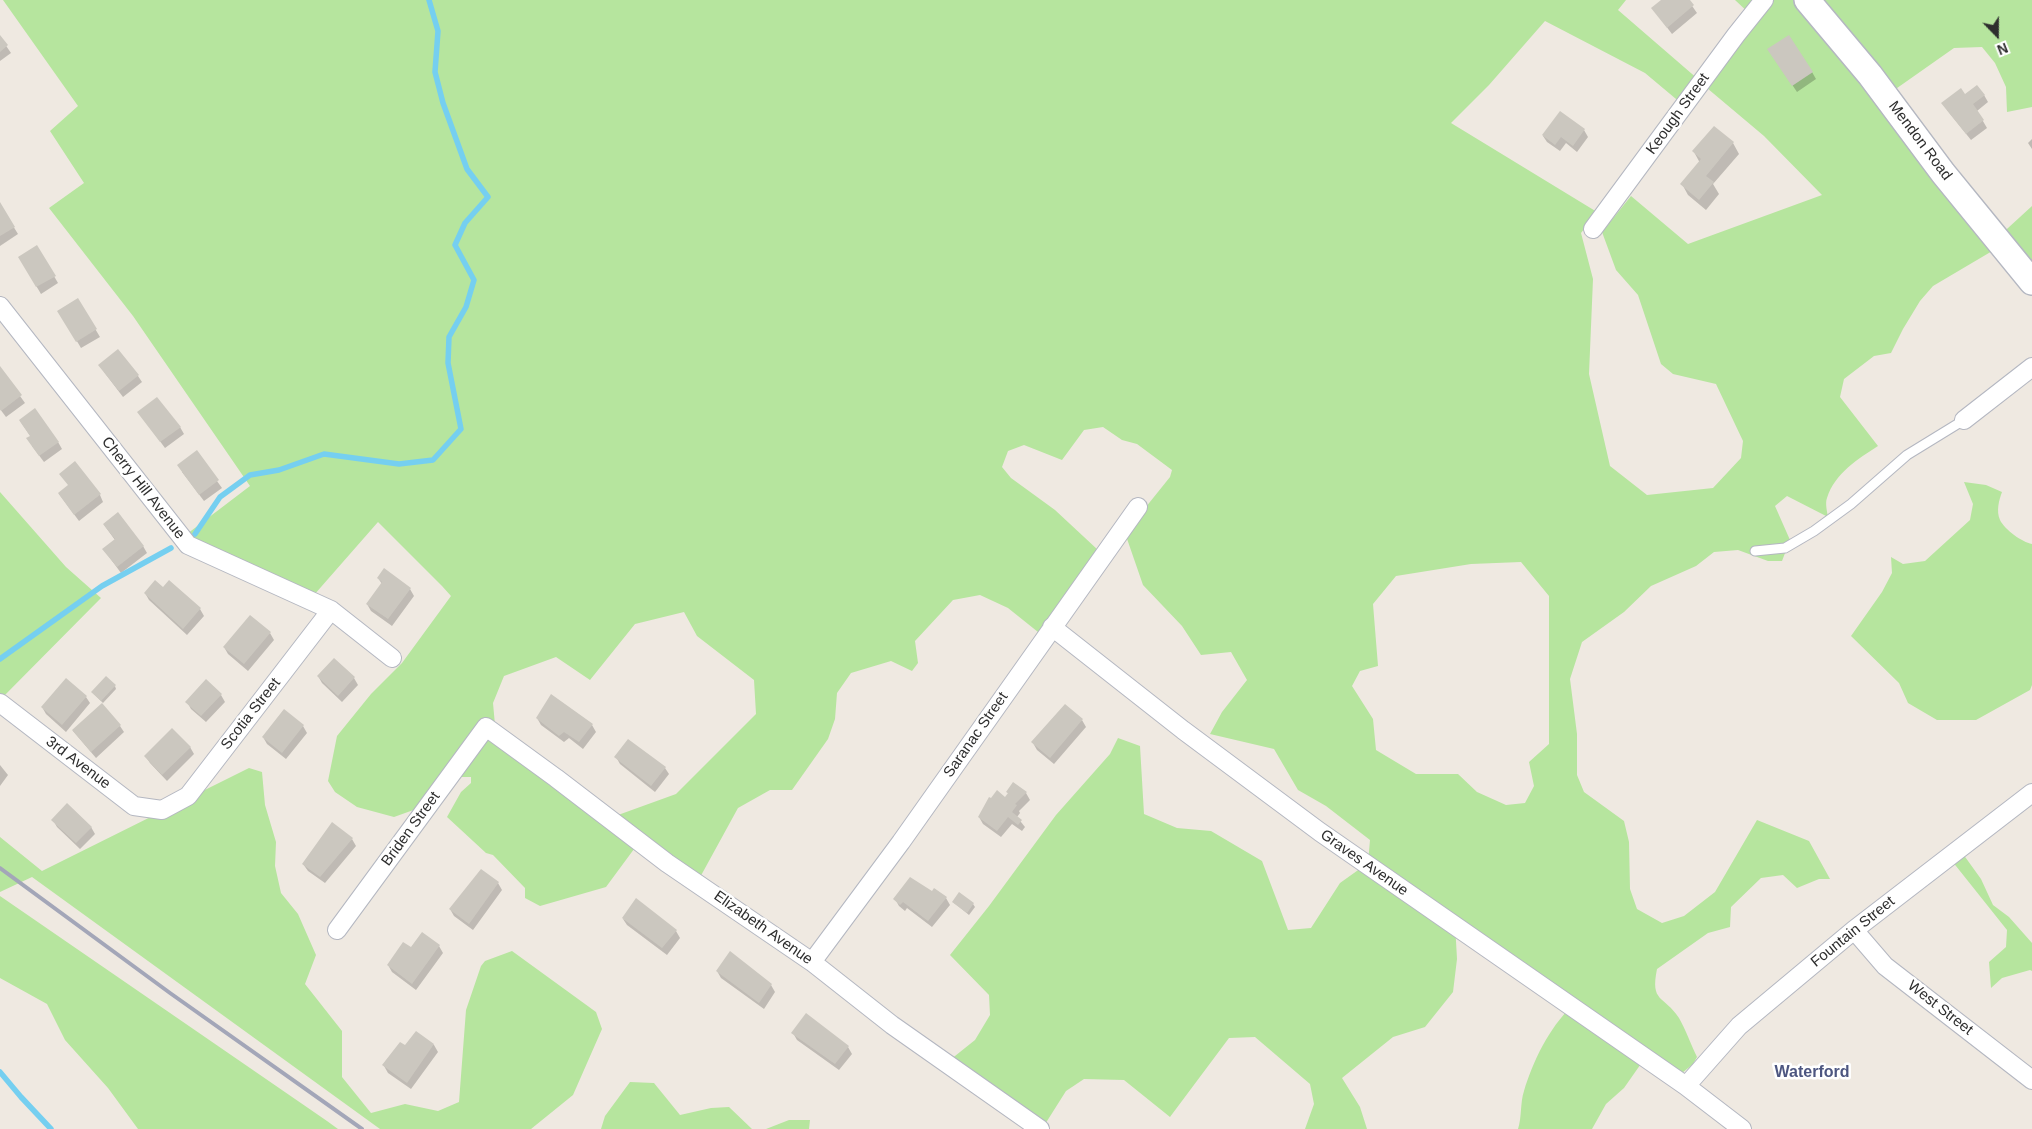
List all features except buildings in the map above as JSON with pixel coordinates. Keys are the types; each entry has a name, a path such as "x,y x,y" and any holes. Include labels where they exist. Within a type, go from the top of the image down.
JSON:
{"street":[{"name":"Keough Street","path":"1593,230 1736,35 1764,0"},
{"name":"Mendon Road","path":"1807,0 1870,75 1943,173 2032,282"},
{"name":"Cherry Hill Avenue","path":"0,306 188,545 331,610"},
{"path":"1964,420 2032,367"},
{"name":"Saranac Street","path":"812,962 901,842 1138,506"},
{"path":"331,610 392,658"},
{"name":"Scotia Street","path":"162,810 188,796 331,610"},
{"name":"Graves Avenue","path":"1052,627 1183,730 1320,832 1686,1086 1742,1129"},
{"name":"3rd Avenue","path":"0,703 134,806 162,810"},
{"name":"Elizabeth Avenue","path":"486,727 667,863 812,962 892,1025 1040,1129"},
{"name":"Briden Street","path":"337,930 486,727"},
{"name":"Fountain Street","path":"1686,1086 1738,1026 1854,930 2032,792"},
{"name":"West Street","path":"1854,930 1885,966 2032,1080"}],"lane":[{"path":"1755,550 1785,548 1814,531 1851,504 1907,455 1964,420"}],"green space":[{"path":"3,0 1626,0 1618,10 1699,80 1751,15 1735,0 2032,0 2032,107 2007,112 2006,87 1995,63 1982,47 1954,48 1890,93 1996,239 2032,206 2032,284 1999,247 1933,286 1920,301 1891,353 1874,356 1844,379 1840,397 1878,446 1848,467 1836,481 1826,500 1828,517 1787,496 1775,506 1790,540 1782,561 1768,561 1738,550 1714,552 1696,566 1651,586 1624,612 1582,642 1570,679 1577,734 1577,775 1584,792 1624,821 1629,842 1630,889 1637,909 1662,923 1684,916 1715,892 1757,820 1809,841 1830,879 1819,879 1797,888 1783,875 1761,878 1731,907 1730,927 1708,933 1657,969 1655,988 1660,998 1682,1023 1697,1057 1693,1064 1676,1078 1645,1058 1624,1088 1606,1104 1592,1129 1518,1129 1523,1096 1537,1057 1556,1024 1572,1006 1455,923 1457,959 1453,992 1425,1027 1393,1037 1342,1078 1360,1107 1367,1129 1305,1129 1314,1104 1310,1084 1255,1037 1229,1038 1170,1117 1124,1080 1084,1079 1066,1091 1042,1129 945,1064 975,1040 990,1015 989,995 950,955 989,906 1056,815 1110,754 1118,738 1140,746 1144,814 1177,828 1211,831 1262,861 1288,930 1311,928 1340,883 1368,863 1370,840 1326,806 1298,790 1274,749 1210,734 1222,712 1247,680 1231,652 1201,655 1182,626 1143,585 1125,533 1170,477 1172,470 1137,444 1122,440 1103,427 1084,430 1062,460 1024,445 1008,451 1002,467 1011,478 1055,510 1098,550 1042,643 1035,636 1038,632 1008,608 980,595 953,600 915,641 918,663 912,671 891,661 851,673 837,693 835,719 828,739 792,790 770,790 738,808 698,881 637,845 606,887 540,906 525,898 525,888 493,855 486,853 447,817 461,792 471,783 471,777 461,777 445,781 419,808 394,817 357,807 335,792 328,781 337,736 371,694 402,663 451,596 442,586 378,522 314,595 183,537 250,486 133,316 49,208 84,183 50,131 78,106","holes":["1545,21 1645,73 1682,104 1701,83 1764,136 1822,195 1688,244 1631,196 1602,232 1616,270 1638,295 1661,364 1673,374 1716,384 1743,441 1741,458 1713,488 1647,495 1610,466 1589,374 1593,279 1581,233 1597,212 1451,123 1489,85","1521,562 1549,596 1549,744 1529,762 1534,786 1525,803 1506,805 1477,792 1458,774 1416,774 1376,750 1373,719 1352,686 1360,671 1378,666 1373,604 1396,576 1471,564","684,612 697,636 754,680 756,714 676,794 607,819 496,736 493,703 504,676 556,657 590,680 635,624"]},
{"path":"1964,482 1986,485 2002,492 1998,509 2000,520 2014,535 2032,544 2032,685 2030,690 1976,720 1937,720 1908,703 1899,683 1851,636 1882,592 1892,573 1891,557 1903,564 1925,561 1970,520 1973,504"},
{"path":"0,492 66,567 101,598 0,700"},
{"path":"249,768 262,772 265,805 276,842 275,866 281,893 298,914 316,955 305,984 342,1031 342,1077 371,1113 405,1104 438,1111 459,1102 466,1010 481,966 485,961 512,951 596,1012 602,1029 573,1095 531,1129 380,1129 32,877 0,892 0,837 42,871"},
{"path":"1963,854 1981,879 1993,905 2009,917 2032,943 2032,971 2002,978 1991,988 1989,962 2006,947 2007,930 1952,861"},
{"path":"0,896 338,1129 138,1129 108,1088 65,1040 47,1004 0,978"},
{"path":"630,1082 654,1083 680,1115 711,1108 729,1107 752,1129 601,1129 605,1116"},
{"path":"789,1120 810,1120 809,1129 766,1129"}],"waterway":[{"path":"195,534 220,497 250,475 279,470 324,454 399,464 433,460 461,429 448,363 449,337 466,307 474,280 455,245 465,223 488,197 467,169 443,103 435,72 438,31 429,0"},
{"path":"0,659 102,586 171,548"},
{"path":"0,1072 51,1129"}],"railway":[{"path":"0,868 170,993 362,1129"}],"district":[{"name":"Waterford","path":"1812,1073"}]}
